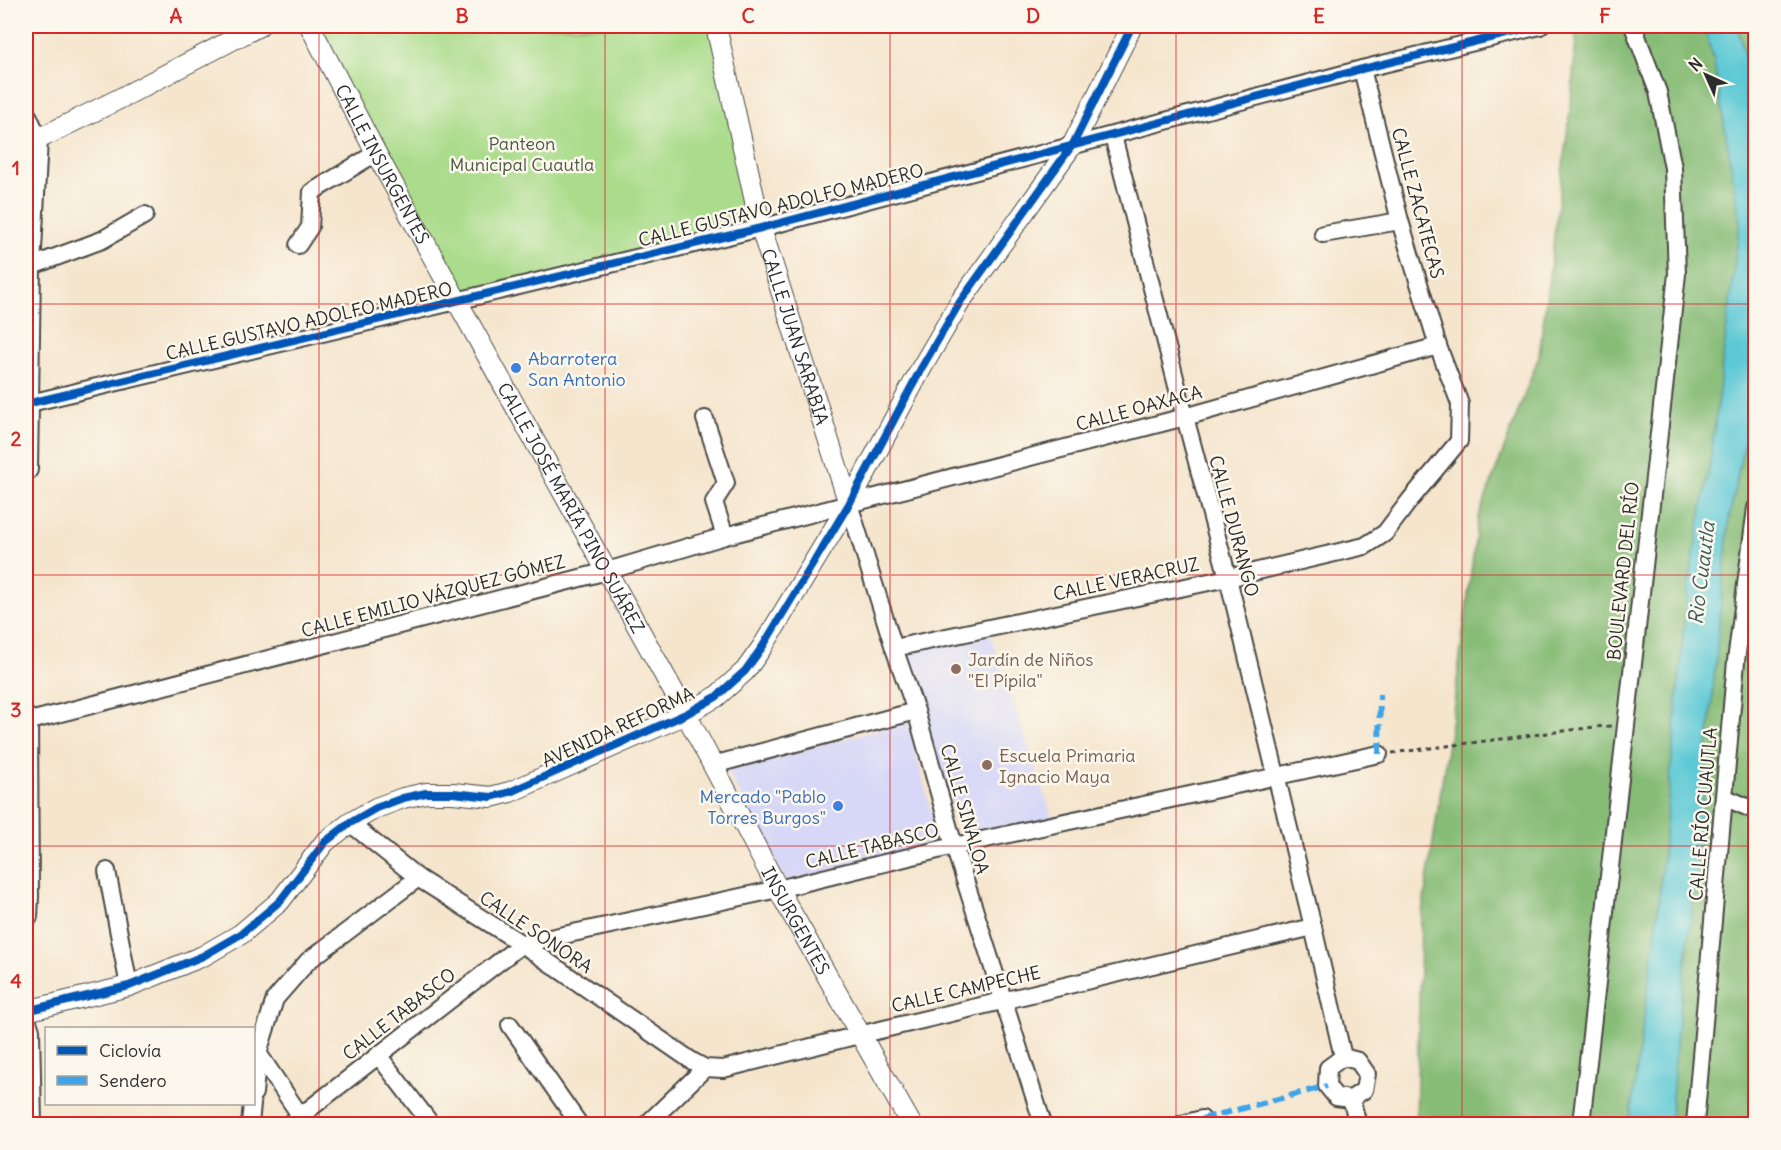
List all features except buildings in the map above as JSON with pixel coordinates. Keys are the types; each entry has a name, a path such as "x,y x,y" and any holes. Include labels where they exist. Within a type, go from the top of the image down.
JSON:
{"main road":[{"path":"26,118 31,141 26,469"},
{"path":"26,720 26,903"},
{"path":"26,1025 30,1125"}],"street":[{"path":"31,141 108,105 259,26"},
{"name":"CALLE INSURGENTES","path":"310,26 457,301"},
{"name":"CALLE JUAN SARABIA","path":"716,26 761,228 849,504"},
{"name":"AVENIDA REFORMA","path":"26,1011 129,986 203,956 241,934 280,901 325,842 350,823 376,808 403,798 426,793 490,797 510,792 686,714 716,697 745,671 763,646 849,504 922,366 960,302 1072,144 1132,26"},
{"name":"CALLE GUSTAVO ADOLFO MADERO","path":"26,404 761,228 1072,144 1113,136 1362,69 1540,26"},
{"name":"BOULEVARD DEL RÍO","path":"1581,1125 1677,274 1672,168 1658,92 1633,26"},
{"name":"CALLE ZACATECAS","path":"1362,69 1401,221 1438,346 1460,404 1459,441 1385,533 1365,546"},
{"name":"CALLE DURANGO","path":"1113,136 1228,578 1343,1058"},
{"path":"298,245 310,227 312,192 376,153"},
{"path":"29,267 102,240 145,215"},
{"path":"1323,234 1401,221"},
{"name":"CALLE JOSÉ MARÍA PINO SUÁREZ","path":"457,301 686,714"},
{"name":"CALLE OAXACA","path":"849,504 1185,417 1438,346"},
{"path":"705,418 726,483 714,502 725,536"},
{"name":"CALLE EMILIO VÁZQUEZ GÓMEZ","path":"26,720 607,571 725,536 849,504"},
{"name":"CALLE SINALOA","path":"849,504 916,711 954,846 1044,1125"},
{"name":"CALLE RÍO CUAUTLA","path":"1695,1125 1736,661 1755,508"},
{"name":"CALLE VERACRUZ","path":"894,648 1228,578 1365,546"},
{"path":"713,765 916,711"},
{"name":"INSURGENTES","path":"686,714 778,890 910,1125"},
{"name":"CALLE TABASCO","path":"299,1122 378,1055 522,944 778,890 954,846 1378,754"},
{"path":"1724,797 1755,811"},
{"name":"CALLE SONORA","path":"350,823 418,878 522,944 705,1068"},
{"path":"107,871 129,986"},
{"path":"255,1083 258,1053 275,999 308,961 418,878"},
{"name":"CALLE CAMPECHE","path":"705,1068 723,1069 1313,927"},
{"path":"510,1024 579,1125"},
{"path":"258,1053 299,1122"},
{"path":"378,1055 431,1125"},
{"path":"1343,1058 1358,1061 1367,1074 1364,1090 1351,1099 1336,1097 1327,1086 1328,1068 1343,1058"},
{"path":"648,1125 705,1068"},
{"path":"1351,1099 1358,1125"},
{"path":"250,1125 252,1105"},
{"path":"1182,1125 1202,1119"}],"path":[{"path":"1378,754 1595,727 1626,726"}],"shaded area":[{"name":"Escuela Primaria Ignacio Maya","path":"990,634 1053,819 962,838 904,653"},
{"name":"Mercado \"Pablo Torres Burgos\"","path":"908,722 939,843 787,882 727,770"}],"green space":[{"name":"Panteon Municipal Cuautla","path":"310,26 716,26 761,228 457,301"},
{"path":"1577,26 1755,26 1755,1124 1416,1124 1421,920 1454,704 1478,518 1539,356 1571,102"}],"water":[{"name":"Rio Cuautla","path":"1703,26 1737,26 1756,96 1755,389 1729,519 1670,1124 1629,1124 1656,932 1687,594 1710,463 1740,220 1713,57"}],"marked path":[{"path":"1379,754 1380,694"},
{"path":"1202,1119 1327,1086"}],"cycle path":[{"path":"26,1011 129,986 203,956 241,934 280,901 325,842 350,823 376,808 403,798 426,793 491,797 510,792 686,714 716,697 745,671 763,646 849,504 922,367 960,302 1073,144 1132,26"},
{"path":"26,404 761,228 1362,69 1540,26"}],"place":[{"name":"Abarrotera San Antonio","path":"516,368"},
{"name":"Jardín de Niños \"El Pípila\"","path":"956,669"},
{"name":"Escuela Primaria Ignacio Maya","path":"987,765"},
{"name":"Mercado \"Pablo Torres Burgos\"","path":"838,806"}]}
